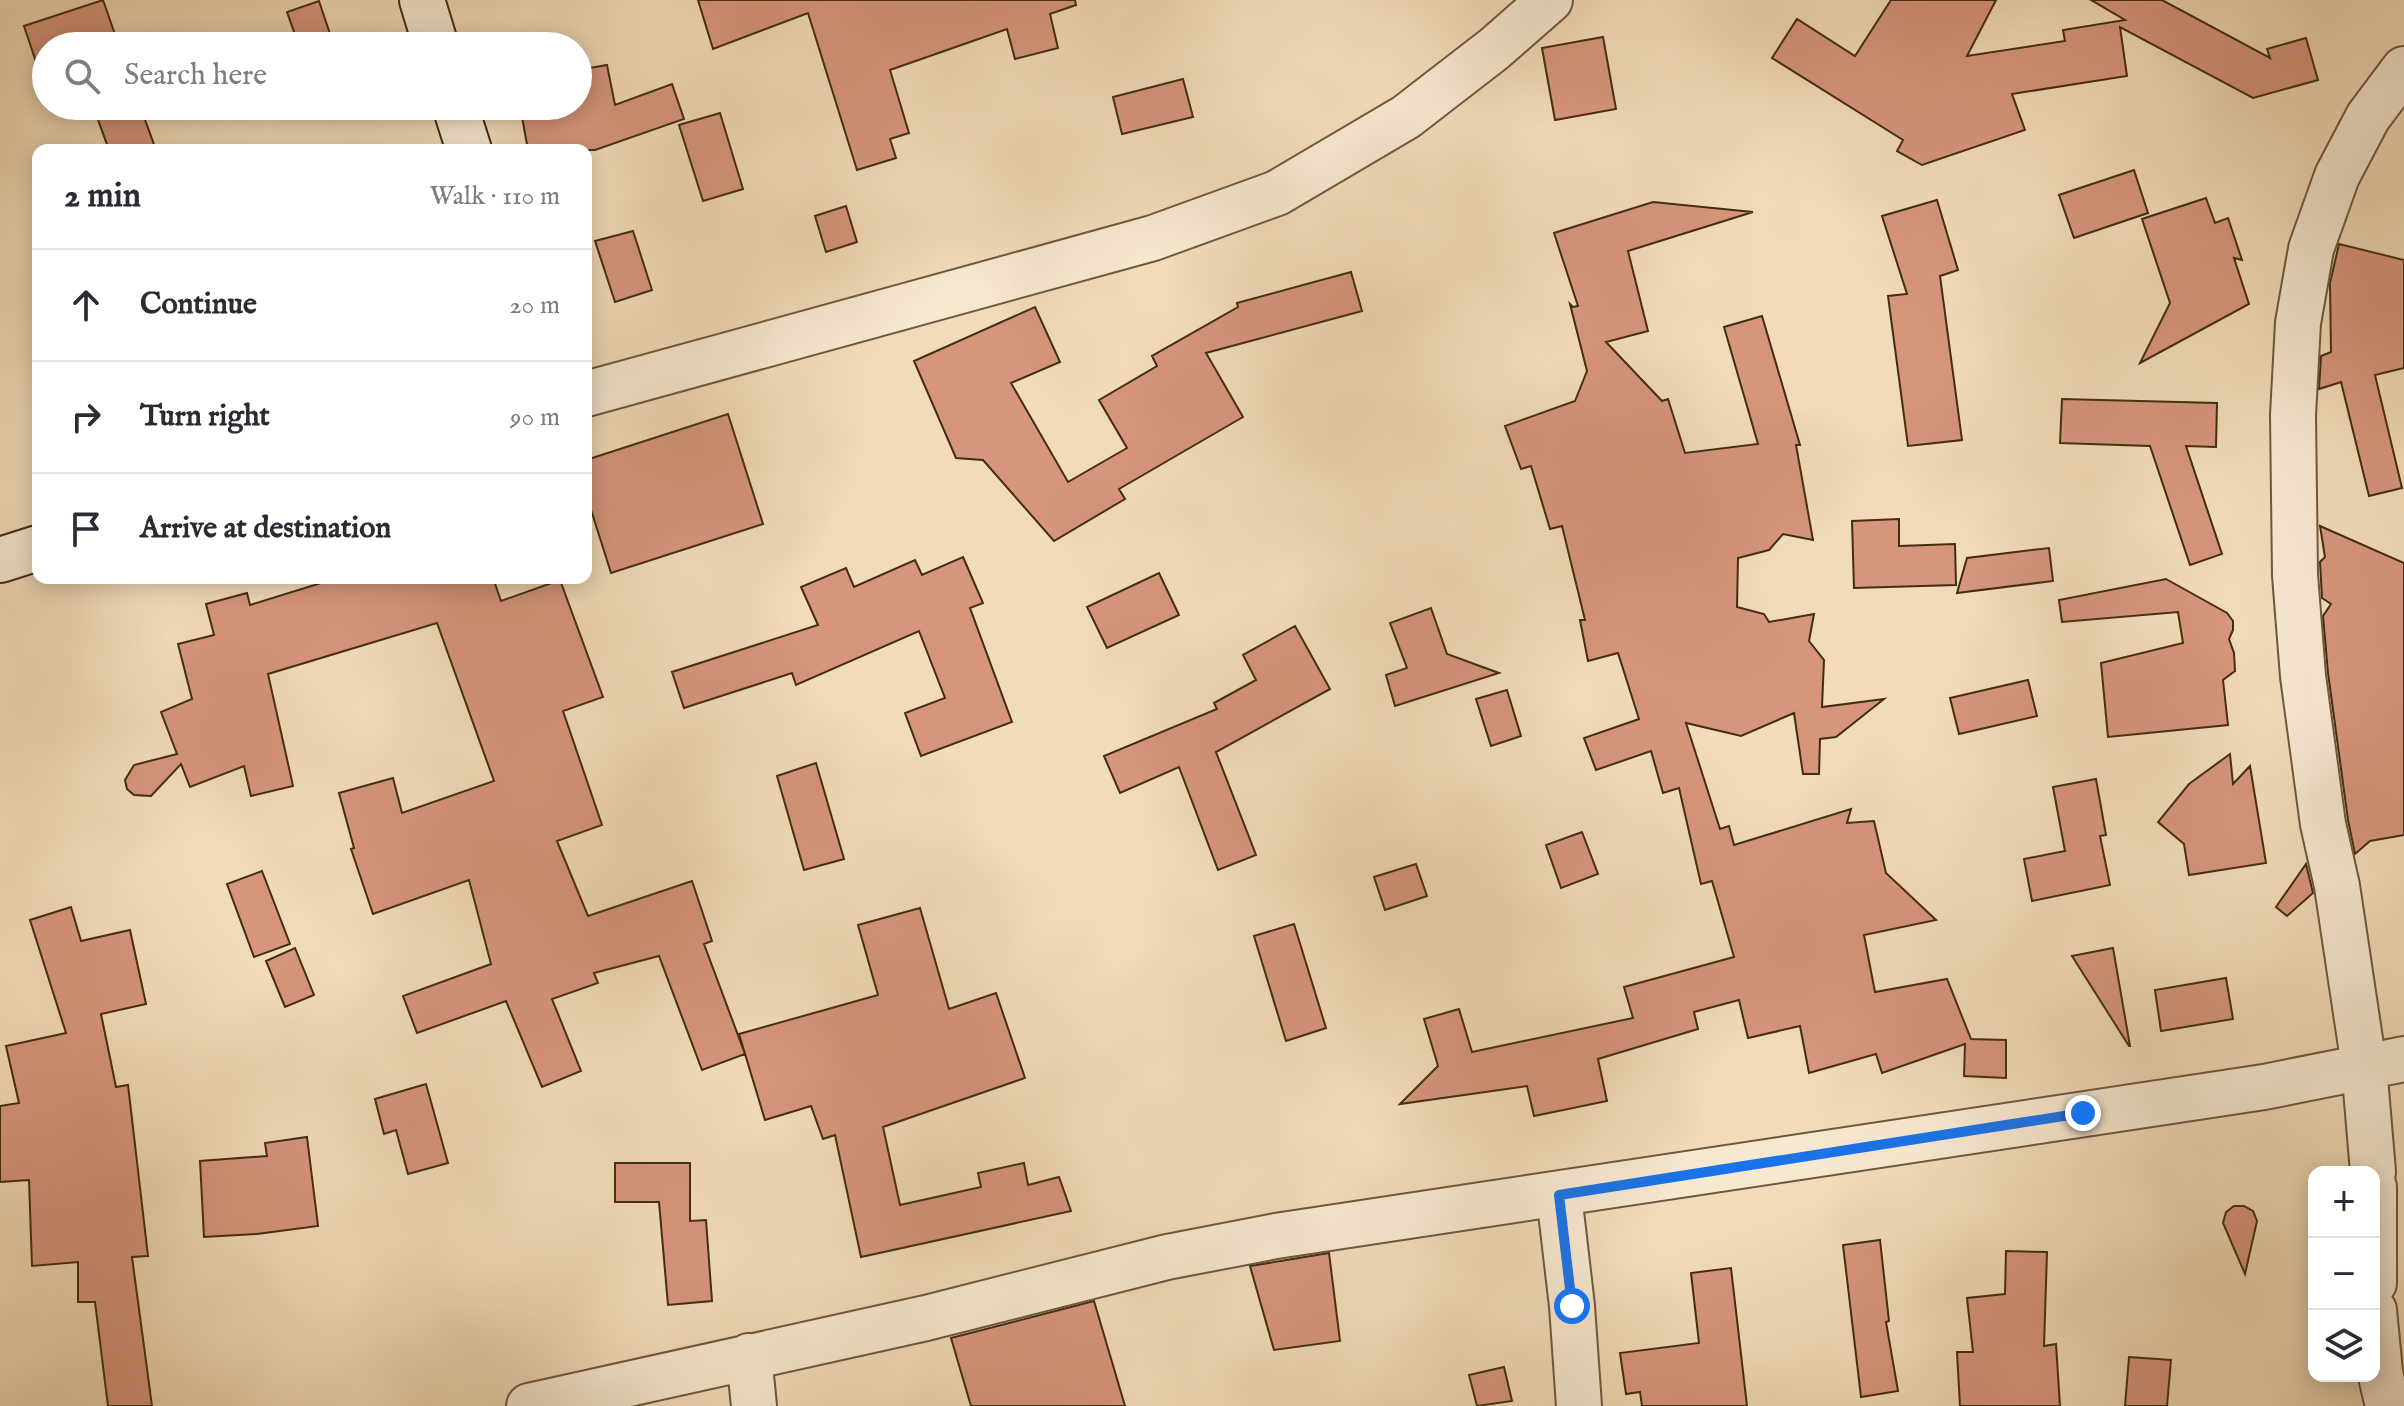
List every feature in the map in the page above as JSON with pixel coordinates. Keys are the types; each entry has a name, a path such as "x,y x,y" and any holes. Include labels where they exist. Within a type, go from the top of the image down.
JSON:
{"street":[{"path":"422,0 432,32"},
{"path":"592,392 1153,238 1277,193 1406,117 1494,49 1550,0"},
{"path":"2374,1166 2384,1063 2323,824 2303,676 2295,575 2293,415 2298,323 2311,249 2337,176 2368,117 2404,69"},
{"path":"459,120 467,144"},
{"path":"0,560 32,550"},
{"path":"529,1406 926,1318 1167,1257 1276,1236 2264,1087 2384,1063"},
{"path":"1559,1195 1572,1306 1579,1406"},
{"path":"749,1356 754,1406"},
{"path":"2380,1372 2388,1406"}],"building":[{"path":"103,0 114,32 32,32 32,50 24,26"},
{"path":"698,0 1075,0 1076,5 1050,14 1058,48 1015,59 1007,29 890,70 909,133 890,139 896,158 857,170 808,13 713,49"},
{"path":"1891,0 1996,0 1967,56 2065,41 2063,30 2125,20 2091,0 2162,0 2270,58 2267,49 2306,38 2318,80 2253,98 2120,27 2127,76 2012,94 2025,130 1922,165 1897,151 1903,140 1772,58 1797,19 1855,56"},
{"path":"319,1 329,32 294,32 287,12"},
{"path":"1603,37 1616,109 1555,120 1542,48"},
{"path":"607,65 615,105 672,84 684,119 595,150 592,150 592,144 527,144 523,120 592,120 592,68"},
{"path":"1183,79 1193,117 1122,134 1113,97"},
{"path":"720,113 743,189 703,201 679,125"},
{"path":"98,120 145,120 154,144 107,144"},
{"path":"2134,170 2148,213 2074,238 2059,195"},
{"path":"2206,198 2215,223 2228,218 2242,260 2234,258 2249,304 2140,363 2170,303 2142,219"},
{"path":"1937,200 1958,270 1940,276 1962,440 1908,446 1888,296 1907,294 1882,216"},
{"path":"1653,202 1753,212 1628,251 1648,331 1606,342 1662,401 1668,399 1685,453 1758,444 1724,327 1762,316 1800,445 1796,445 1813,540 1783,534 1769,550 1738,558 1737,607 1764,614 1769,622 1814,614 1809,641 1824,660 1822,707 1884,699 1836,737 1820,739 1819,774 1803,774 1794,713 1741,736 1686,723 1720,829 1729,826 1734,845 1851,809 1847,823 1874,821 1886,873 1936,920 1864,935 1875,992 1947,979 1971,1039 2006,1040 2006,1078 1964,1076 1965,1044 1882,1073 1876,1054 1809,1073 1800,1026 1748,1038 1739,1000 1694,1012 1698,1029 1598,1059 1607,1101 1534,1116 1527,1086 1400,1104 1438,1066 1424,1019 1459,1009 1472,1052 1633,1018 1624,987 1734,957 1712,881 1701,884 1679,788 1663,793 1651,751 1596,770 1584,738 1639,719 1618,653 1588,661 1580,620 1585,620 1562,526 1550,529 1531,466 1521,469 1505,426 1575,401 1587,371 1570,304 1578,306 1554,233"},
{"path":"846,206 857,242 826,252 815,216"},
{"path":"633,231 652,290 615,302 595,241"},
{"path":"2339,244 2404,260 2404,368 2375,375 2402,488 2369,496 2341,382 2319,389 2321,356 2331,352 2330,283"},
{"path":"1351,272 1362,311 1206,353 1243,417 1119,489 1125,499 1054,541 983,460 956,458 914,361 1035,307 1060,362 1011,383 1068,482 1127,448 1099,400 1157,366 1152,356 1238,307 1237,303"},
{"path":"2062,399 2217,403 2216,447 2186,446 2222,554 2190,565 2150,446 2060,443"},
{"path":"728,414 763,524 611,573 592,513 592,458"},
{"path":"1899,519 1899,546 1955,544 1956,585 1854,588 1852,521"},
{"path":"2320,526 2404,563 2404,835 2370,841 2355,854 2328,673 2323,616 2331,604 2322,598 2320,562 2325,557"},
{"path":"2049,548 2053,581 1957,593 1967,558"},
{"path":"963,557 983,603 970,608 1012,722 921,756 905,713 945,698 919,631 796,685 792,673 684,708 672,672 818,625 801,587 846,568 854,587 915,560 922,575"},
{"path":"1159,573 1179,615 1107,648 1087,607"},
{"path":"2166,579 2227,613 2233,621 2229,639 2235,671 2223,680 2228,725 2108,737 2101,663 2183,643 2178,612 2062,622 2059,600"},
{"path":"318,584 495,584 501,601 549,584 561,584 603,697 563,711 602,825 557,841 588,916 692,881 712,941 704,944 745,1054 702,1070 659,956 594,973 598,983 552,999 581,1071 542,1087 506,1001 417,1033 403,996 491,964 469,880 373,914 351,849 354,848 339,793 393,778 402,813 494,781 437,623 268,674 293,786 251,796 244,766 190,787 181,764 151,796 134,795 127,789 125,780 134,765 177,754 161,712 192,699 178,644 214,635 206,604 247,593 250,605"},
{"path":"1431,608 1447,654 1499,673 1395,706 1386,675 1407,668 1390,623"},
{"path":"1295,626 1330,689 1216,752 1256,855 1218,870 1179,767 1120,793 1104,756 1217,709 1214,703 1256,680 1243,655"},
{"path":"2028,680 2037,716 1959,734 1950,698"},
{"path":"1507,690 1521,736 1491,746 1476,699"},
{"path":"2230,754 2233,784 2250,766 2266,863 2189,875 2184,844 2158,822 2189,784"},
{"path":"816,763 844,859 804,870 777,776"},
{"path":"2096,779 2106,835 2100,836 2110,885 2032,901 2024,859 2065,851 2053,787"},
{"path":"1582,832 1598,874 1561,888 1546,845"},
{"path":"1416,864 1427,896 1385,910 1374,877"},
{"path":"2306,864 2313,893 2287,916 2276,907"},
{"path":"262,871 290,944 254,957 227,884"},
{"path":"71,907 81,941 130,930 146,1004 101,1014 116,1087 128,1085 148,1256 132,1257 152,1406 108,1406 95,1302 78,1302 78,1262 32,1266 29,1180 0,1182 0,1106 19,1103 6,1046 66,1033 30,920"},
{"path":"920,908 949,1009 996,993 1025,1078 883,1127 900,1205 981,1187 978,1173 1024,1163 1028,1185 1059,1177 1071,1211 861,1257 835,1135 823,1139 811,1106 765,1120 739,1034 878,995 858,925"},
{"path":"1294,924 1326,1028 1286,1041 1254,936"},
{"path":"295,948 314,995 285,1007 266,961"},
{"path":"2113,948 2130,1046 2072,956"},
{"path":"2226,978 2233,1019 2161,1031 2155,990"},
{"path":"426,1084 448,1163 408,1174 396,1130 384,1134 375,1099"},
{"path":"307,1137 318,1226 204,1237 200,1161 267,1156 265,1143"},
{"path":"615,1163 690,1163 690,1221 706,1220 712,1301 668,1305 659,1202 615,1202"},
{"path":"2234,1206 2244,1206 2253,1211 2257,1221 2245,1274 2223,1223 2226,1212"},
{"path":"1880,1240 1889,1321 1886,1322 1898,1391 1861,1397 1843,1245"},
{"path":"2006,1251 2047,1252 2044,1346 2056,1344 2060,1406 1960,1406 1957,1352 1973,1352 1967,1298 2005,1294"},
{"path":"1329,1253 1340,1341 1274,1350 1250,1266"},
{"path":"1731,1268 1747,1406 1642,1406 1640,1392 1626,1394 1620,1353 1699,1343 1691,1273"},
{"path":"1094,1301 1125,1406 971,1406 951,1338"},
{"path":"2129,1357 2171,1360 2167,1406 2125,1406"},
{"path":"1504,1367 1512,1401 1477,1406 1469,1375"}],"route":[{"path":"1572,1306 1559,1195 2083,1113"}]}
